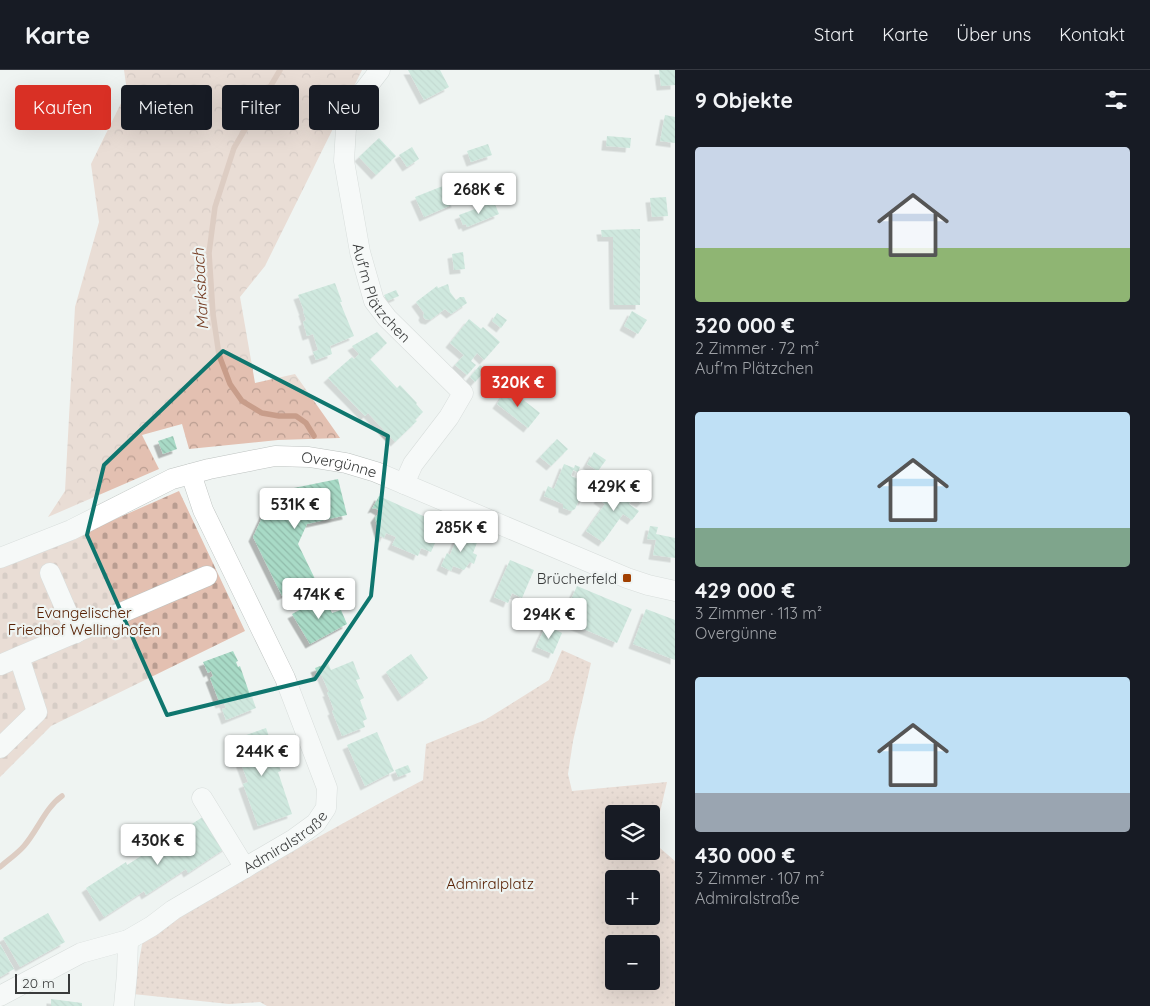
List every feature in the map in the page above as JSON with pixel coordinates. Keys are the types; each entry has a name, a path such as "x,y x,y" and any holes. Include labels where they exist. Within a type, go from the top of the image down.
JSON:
{"street":[{"name":"Auf'm Plätzchen","path":"380,70 363,92 346,128 344,161 360,252 374,301 387,318 463,393 449,417 413,464 404,484"},
{"name":"Overgünne","path":"0,558 71,530 172,479 275,456 309,457 361,467 627,578 648,586 675,590"},
{"name":"Admiralstraße","path":"0,996 81,953 128,940 152,926 173,910 294,839 316,823 326,808 327,788 285,678 203,510 191,474"},
{"path":"50,573 76,633"},
{"path":"0,664 207,576"},
{"path":"0,748 37,712 19,657"},
{"path":"202,798 245,868"},
{"path":"124,1006 128,940"}],"highlighted area":[{"path":"223,351 388,436 371,596 315,679 167,715 87,535 104,465"}],"green space":[{"path":"124,70 362,70 355,85 309,85 309,130 332,130 265,266 240,297 255,383 295,374 340,438 278,440 189,449 182,424 142,435 159,469 48,517 65,491 75,307 99,222 91,164 108,130 111,130 111,123 121,103 121,130 212,130 212,85 126,85"},
{"name":"Evangelischer Friedhof Wellinghofen","path":"179,491 245,631 51,726 0,777 0,567 18,562"},
{"name":"Admiralplatz","path":"562,650 591,663 573,741 568,774 572,791 667,782 660,812 660,805 605,805 605,860 660,860 660,848 675,861 675,1006 267,1006 260,1002 229,1004 133,994 144,934 423,780 426,744 485,720 549,680"}],"building":[{"path":"408,70 440,70 449,87 424,100"},
{"path":"659,70 675,70 675,85 661,86"},
{"path":"665,115 675,117 675,143 660,141"},
{"path":"607,136 631,138 630,148 606,146"},
{"path":"379,138 396,156 376,175 359,157"},
{"path":"488,144 492,155 471,162 467,151"},
{"path":"412,147 419,159 407,167 399,155"},
{"path":"448,184 456,203 424,217 415,197"},
{"path":"666,197 668,216 652,217 650,198"},
{"path":"494,202 499,214 467,227 466,224 463,225 459,215"},
{"path":"640,229 640,305 614,305 613,237 602,237 601,230"},
{"path":"463,252 465,269 454,270 452,254"},
{"path":"335,283 342,302 340,302 354,336 330,346 332,354 316,360 313,352 318,350 313,334 307,336 303,322 306,320 298,295"},
{"path":"448,284 450,292 456,300 464,297 467,303 451,314 445,309 430,320 425,319 424,313 416,302 437,286 438,288"},
{"path":"396,290 399,296 387,301 384,295"},
{"path":"632,311 647,320 638,334 624,326"},
{"path":"497,313 507,320 501,328 492,321"},
{"path":"469,319 481,329 483,327 500,342 484,360 477,353 471,361 476,365 467,375 455,365 464,355 450,343"},
{"path":"377,332 387,343 370,359 397,388 400,385 423,412 415,420 417,421 395,442 368,413 365,416 328,378 352,357 354,359 359,354 352,346"},
{"path":"480,365 486,370 475,382 470,377"},
{"path":"508,388 540,413 528,428 497,404"},
{"path":"173,436 177,449 163,454 158,441"},
{"path":"557,439 568,449 551,466 540,457"},
{"path":"594,452 606,460 598,471 587,464"},
{"path":"564,464 574,468 575,465 580,467 578,472 573,470 571,476 586,482 583,489 587,491 583,501 579,500 575,509 571,511 563,508 563,504 544,496 548,486 554,489"},
{"path":"338,479 347,515 307,524 298,544 315,579 282,596 253,537 274,492"},
{"path":"606,488 622,497 624,494 632,500 629,504 639,511 632,520 623,514 603,542 586,531 605,504 598,499"},
{"path":"629,488 639,493 640,490 649,495 641,503 624,494"},
{"path":"379,496 443,525 431,552 421,548 418,556 392,545 396,537 386,533 384,538 380,536 375,518 380,511 375,508 372,509"},
{"path":"650,526 658,527 656,534 675,538 675,558 653,555 656,540 647,539"},
{"path":"459,533 478,540 473,553 477,555 474,564 470,562 464,570 453,566 451,571 441,566 447,553 450,555"},
{"path":"510,560 534,570 522,598 512,593 508,603 494,597"},
{"path":"577,586 632,609 617,643 562,620"},
{"path":"324,597 332,613 341,610 347,624 310,644 292,614"},
{"path":"646,609 675,620 675,660 633,644"},
{"path":"546,625 562,633 553,654 536,647"},
{"path":"233,651 256,708 226,720 222,709 226,708 224,703 220,704 210,678 213,676 211,671 208,673 203,662"},
{"path":"411,654 428,678 402,697 386,672"},
{"path":"353,661 360,679 356,680 364,698 360,700 367,719 363,721 365,727 342,736 332,711 334,710 327,692 329,692 321,674 318,675 315,668 328,663 331,670"},
{"path":"266,728 281,771 278,772 292,814 258,826 243,784 248,782 232,740"},
{"path":"377,732 394,771 365,786 347,745"},
{"path":"408,765 411,772 398,777 395,770"},
{"path":"206,815 227,847 188,873 186,869 146,895 144,891 104,917 86,888 126,862 127,865"},
{"path":"48,913 65,942 20,967 3,938"},
{"path":"0,944 14,969 0,977"},
{"path":"51,999 82,1003 82,1006 51,1006"}],"waterway":[{"name":"Marksbach","path":"280,70 234,148 215,207 209,253 213,314 219,355 230,384 242,401 262,413 296,416 306,423 314,436"},
{"path":"0,867 24,846 46,813 62,796"}],"place":[{"name":"Brücherfeld","path":"627,578"}]}
